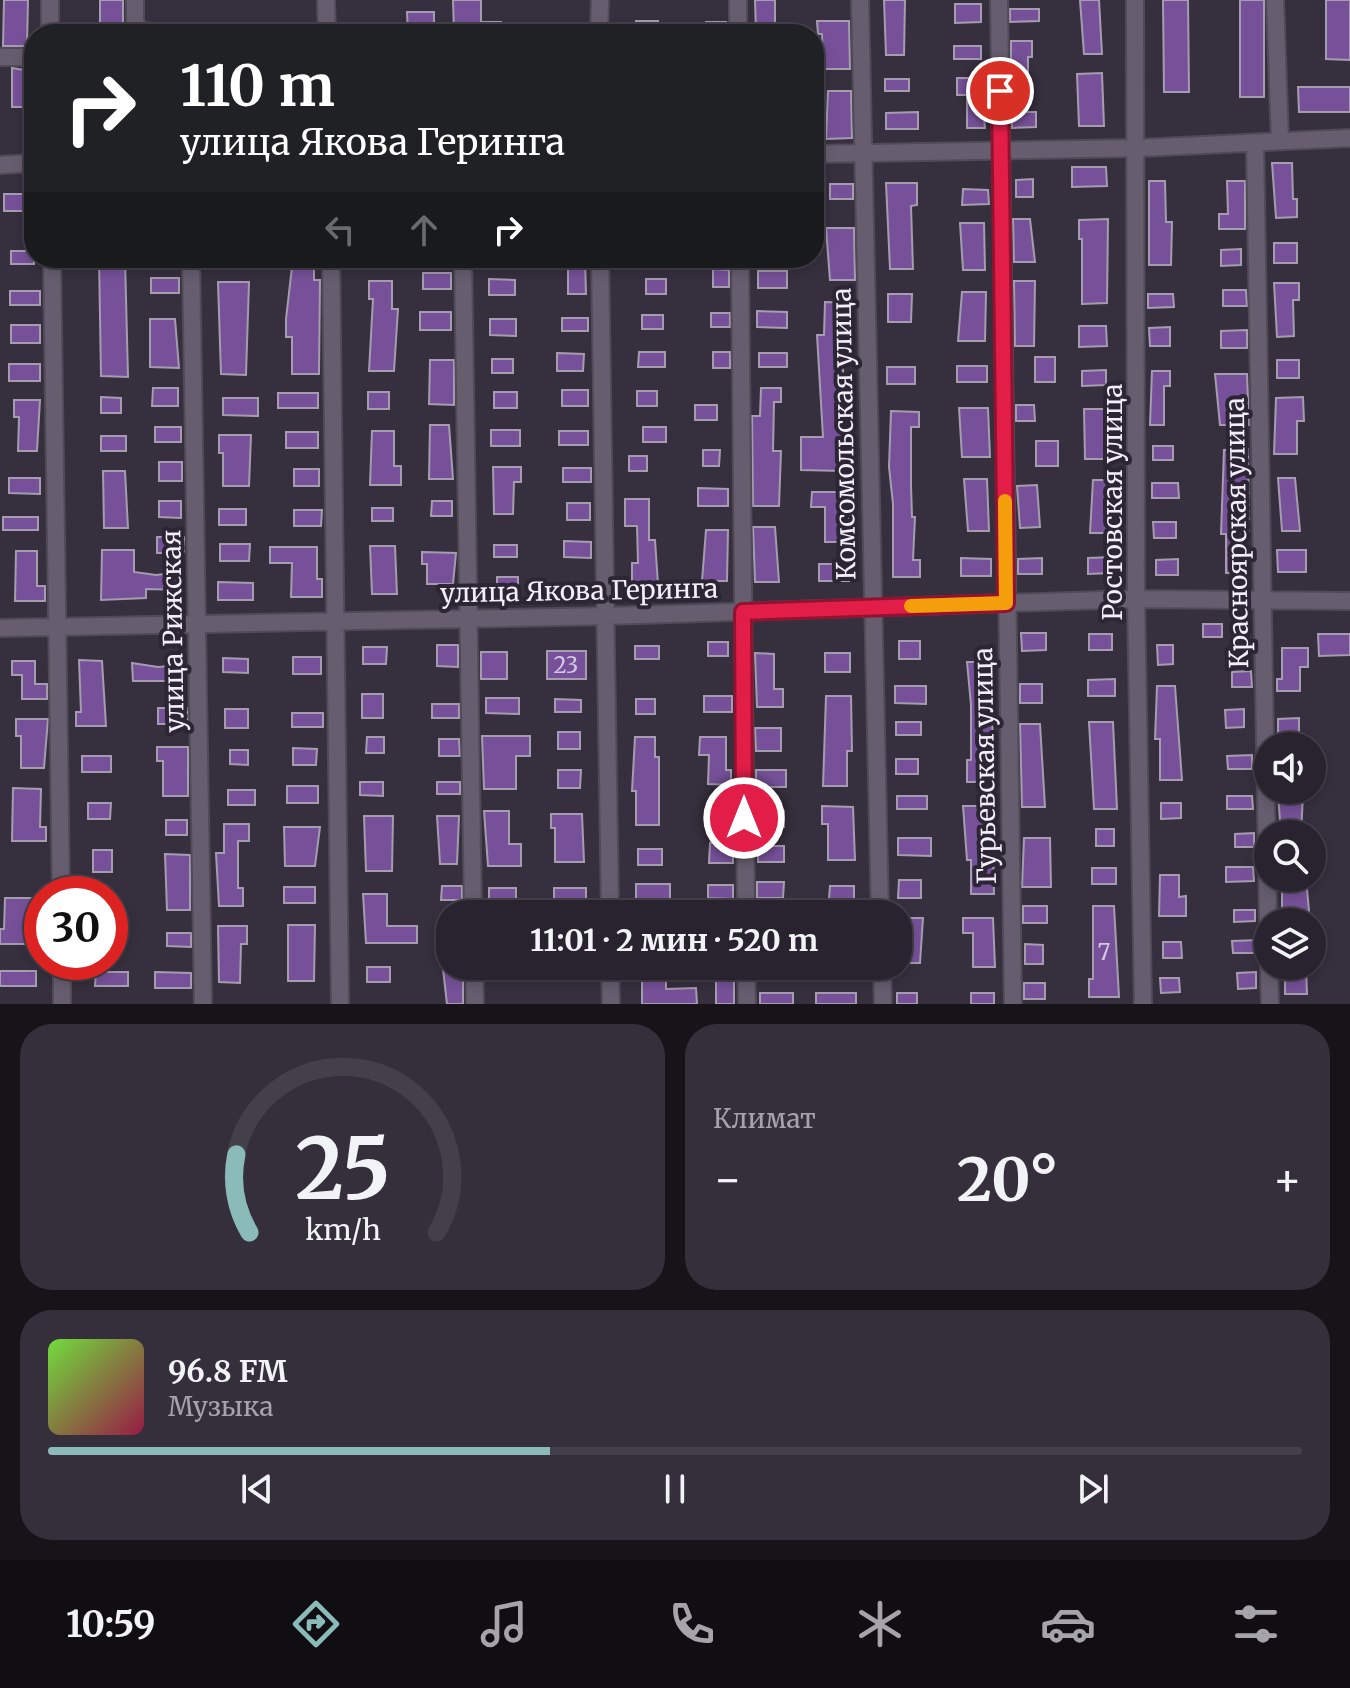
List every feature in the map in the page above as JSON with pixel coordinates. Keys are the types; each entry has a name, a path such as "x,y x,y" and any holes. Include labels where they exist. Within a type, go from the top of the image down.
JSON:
{"street":[{"path":"50,0 50,24"},
{"path":"135,0 135,24"},
{"path":"326,0 327,24"},
{"path":"599,24 600,0"},
{"path":"738,0 738,24"},
{"name":"Комсомольская улица","path":"860,0 880,900"},
{"name":"Гурьевская улица","path":"999,0 1013,1004"},
{"name":"Ростовская улица","path":"1135,0 1138,148 1136,599 1143,1004"},
{"path":"1275,0 1280,141"},
{"path":"0,57 24,57"},
{"path":"824,154 1138,148 1350,138"},
{"name":"Красноярская улица","path":"1255,143 1268,908"},
{"path":"0,165 24,164"},
{"path":"52,268 61,876"},
{"name":"улица Рижская","path":"191,268 203,1004"},
{"path":"331,268 340,1004"},
{"path":"463,268 473,900"},
{"path":"600,268 610,900"},
{"path":"740,268 746,900"},
{"name":"улица Якова Геринга","path":"0,628 607,616 1136,599 1350,601"},
{"path":"62,980 62,1004"},
{"path":"474,980 475,1004"},
{"path":"610,980 611,1004"},
{"path":"746,980 747,1004"},
{"path":"882,980 883,1004"},
{"path":"1269,980 1270,1004"}],"building":[{"path":"4,0 28,0 24,46 3,46"},
{"path":"100,0 123,0 123,24 100,24"},
{"path":"453,0 481,0 481,22 501,22 501,24 454,24"},
{"path":"755,0 775,0 775,24 756,24"},
{"path":"884,0 905,0 904,55 886,55"},
{"path":"1080,0 1099,0 1102,54 1084,54"},
{"path":"1163,0 1188,0 1189,92 1164,92"},
{"path":"1240,0 1264,0 1264,97 1240,97"},
{"path":"1326,0 1350,0 1350,60 1326,59"},
{"path":"955,4 981,4 981,22 955,23"},
{"path":"1010,9 1039,9 1039,21 1010,22"},
{"path":"407,12 434,12 434,24 408,24"},
{"path":"636,21 658,21 658,24 636,24"},
{"path":"817,21 849,21 850,69 824,69 824,24 817,24"},
{"path":"1011,41 1032,41 1032,57 1028,57 1028,90 1011,90"},
{"path":"954,46 981,46 981,59 954,59"},
{"path":"12,68 24,70 24,107 12,107"},
{"path":"1102,73 1104,126 1079,126 1077,74"},
{"path":"957,78 980,78 985,128 967,128 967,95 957,95"},
{"path":"885,79 909,79 909,91 885,91"},
{"path":"1298,87 1350,87 1350,112 1299,112"},
{"path":"828,91 851,91 852,138 826,139"},
{"path":"918,112 918,129 886,129 886,113"},
{"path":"1012,112 1036,112 1036,127 1012,128"},
{"path":"1272,163 1292,163 1297,217 1276,218"},
{"path":"1072,167 1106,167 1107,186 1072,187"},
{"path":"1033,179 1033,197 1016,197 1016,180"},
{"path":"1149,181 1165,181 1166,222 1172,222 1171,265 1149,265"},
{"path":"1227,181 1245,181 1245,229 1219,229 1219,214 1228,214"},
{"path":"886,183 917,183 917,205 911,206 913,269 890,269"},
{"path":"830,184 853,184 853,199 830,199"},
{"path":"963,189 988,190 989,204 962,205"},
{"path":"4,194 24,194 24,211 4,211"},
{"path":"1013,219 1030,219 1035,262 1014,262"},
{"path":"1108,219 1107,303 1082,304 1079,220"},
{"path":"960,223 984,223 985,270 963,270"},
{"path":"826,228 854,228 855,280 830,280"},
{"path":"1274,243 1297,243 1297,263 1274,263"},
{"path":"1241,249 1241,265 1221,266 1221,250"},
{"path":"11,251 24,251 24,264 11,264"},
{"path":"99,268 125,268 128,377 101,376"},
{"path":"292,268 314,268 314,280 320,280 319,374 292,374 292,337 286,337"},
{"path":"568,268 585,268 586,294 568,294"},
{"path":"713,269 729,270 729,287 713,287"},
{"path":"758,271 787,271 787,288 758,288"},
{"path":"423,273 451,273 451,289 423,289"},
{"path":"151,278 179,278 179,293 151,293"},
{"path":"489,279 515,280 515,295 489,295"},
{"path":"646,279 666,279 666,294 646,294"},
{"path":"369,281 392,281 392,309 398,309 394,371 369,371 373,299 369,299"},
{"path":"1014,281 1035,281 1034,346 1015,346"},
{"path":"218,282 249,282 246,375 221,374"},
{"path":"1274,283 1299,283 1299,300 1293,300 1294,336 1277,337"},
{"path":"1223,290 1246,290 1247,306 1223,306"},
{"path":"10,291 40,291 40,305 10,305"},
{"path":"962,292 986,292 985,341 958,341"},
{"path":"888,294 912,294 911,322 888,322"},
{"path":"1148,294 1173,294 1174,307 1148,308"},
{"path":"825,302 850,303 850,322 843,322 843,376 847,376 843,471 801,470 801,437 823,437 817,335 824,335"},
{"path":"757,311 787,312 787,328 757,327"},
{"path":"420,312 451,312 451,330 420,330"},
{"path":"711,313 730,313 730,327 711,327"},
{"path":"642,315 663,315 663,329 642,329"},
{"path":"562,318 588,318 588,331 562,331"},
{"path":"150,319 175,319 179,368 150,367"},
{"path":"490,319 516,319 516,336 490,335"},
{"path":"11,325 40,325 40,343 11,343"},
{"path":"1079,326 1106,326 1107,346 1079,347"},
{"path":"1170,327 1170,346 1150,346 1149,328"},
{"path":"1247,330 1247,348 1221,348 1221,331"},
{"path":"639,352 665,352 665,367 638,367"},
{"path":"713,352 730,352 730,368 713,368"},
{"path":"557,353 584,354 583,371 557,371"},
{"path":"759,353 787,353 787,367 759,367"},
{"path":"1035,357 1055,357 1055,382 1035,382"},
{"path":"492,359 513,359 513,373 492,373"},
{"path":"430,360 454,360 454,405 429,404"},
{"path":"1277,360 1299,360 1299,378 1277,378"},
{"path":"9,364 40,364 40,381 9,381"},
{"path":"957,366 987,366 987,382 957,382"},
{"path":"887,367 915,367 915,384 887,384"},
{"path":"1106,370 1106,385 1082,386 1082,371"},
{"path":"1152,371 1170,371 1170,386 1164,386 1164,425 1150,425"},
{"path":"1215,374 1247,374 1249,425 1220,425"},
{"path":"153,388 178,388 178,406 152,406"},
{"path":"761,388 781,388 781,402 774,402 773,451 781,451 779,506 753,506 752,416 760,416"},
{"path":"562,390 588,390 588,406 562,406"},
{"path":"637,391 657,391 657,406 637,406"},
{"path":"368,392 389,392 389,409 368,409"},
{"path":"494,392 517,392 517,408 494,408"},
{"path":"278,393 318,393 318,408 278,408"},
{"path":"101,397 121,398 121,413 101,413"},
{"path":"1303,397 1304,421 1297,421 1297,454 1274,454 1276,398"},
{"path":"223,398 258,398 258,416 223,415"},
{"path":"14,400 40,400 37,451 18,451 19,417 14,417"},
{"path":"695,405 717,405 717,420 695,420"},
{"path":"1016,405 1034,405 1035,421 1016,421"},
{"path":"959,408 988,408 990,457 962,457"},
{"path":"1084,409 1110,409 1108,459 1085,459"},
{"path":"891,411 919,412 919,427 911,427 911,485 912,517 915,517 913,560 920,560 920,577 893,577 893,504 889,467"},
{"path":"430,425 449,425 453,479 429,479"},
{"path":"155,427 181,427 181,442 155,442"},
{"path":"643,427 666,427 666,442 643,442"},
{"path":"491,430 520,430 520,446 491,446"},
{"path":"372,431 394,431 394,466 401,466 401,485 370,485"},
{"path":"559,431 588,431 588,445 559,445"},
{"path":"286,432 318,432 318,448 286,448"},
{"path":"219,435 251,435 249,486 223,486 223,453 219,453"},
{"path":"101,436 126,436 126,451 101,451"},
{"path":"1036,441 1058,441 1058,466 1036,466"},
{"path":"1153,446 1173,446 1173,460 1153,460"},
{"path":"1248,449 1249,534 1244,534 1245,572 1226,573 1226,534 1221,534 1224,450"},
{"path":"703,450 720,450 719,466 703,466"},
{"path":"629,456 647,456 647,471 629,471"},
{"path":"159,462 182,462 182,481 159,481"},
{"path":"493,467 521,467 521,482 514,482 513,514 494,514"},
{"path":"563,468 591,468 591,482 563,482"},
{"path":"294,469 319,469 319,486 294,486"},
{"path":"103,471 125,471 128,528 104,528"},
{"path":"9,478 40,478 40,494 9,493"},
{"path":"1278,478 1295,478 1300,531 1282,531"},
{"path":"964,479 987,479 989,531 968,531"},
{"path":"1093,480 1112,480 1111,533 1090,533"},
{"path":"1152,483 1178,483 1179,498 1152,498"},
{"path":"1037,485 1040,527 1020,528 1017,486"},
{"path":"698,488 728,489 728,506 698,506"},
{"path":"812,492 849,492 847,542 825,542 825,507 811,507"},
{"path":"625,499 649,499 649,540 655,540 658,584 632,583 632,563 638,563 637,526 625,526"},
{"path":"159,501 181,501 181,518 159,517"},
{"path":"432,501 452,501 452,516 431,516"},
{"path":"567,503 590,503 590,520 567,520"},
{"path":"372,508 393,508 393,521 372,521"},
{"path":"219,509 246,509 246,525 219,525"},
{"path":"294,510 322,510 321,526 294,526"},
{"path":"3,517 38,517 38,530 3,530"},
{"path":"1153,522 1176,522 1176,538 1154,538"},
{"path":"753,527 775,527 779,582 755,582"},
{"path":"706,530 728,530 727,581 702,581"},
{"path":"157,537 184,537 184,553 157,553"},
{"path":"564,541 591,542 591,558 564,557"},
{"path":"220,544 250,544 249,561 220,561"},
{"path":"494,545 517,545 517,557 494,557"},
{"path":"370,546 395,546 397,594 372,594"},
{"path":"270,547 317,547 317,579 322,579 322,597 291,597 292,563 270,563"},
{"path":"102,550 134,550 134,572 156,575 182,572 182,590 146,589 146,598 101,600"},
{"path":"1277,550 1306,550 1306,572 1278,572"},
{"path":"16,551 37,551 37,586 45,586 45,601 15,601"},
{"path":"422,552 456,553 453,584 427,584 427,564 422,564"},
{"path":"1112,557 1112,573 1088,574 1088,558"},
{"path":"961,558 991,559 991,576 961,576"},
{"path":"1042,558 1042,574 1018,574 1018,559"},
{"path":"1178,559 1178,575 1156,575 1156,560"},
{"path":"819,564 849,564 849,581 819,581"},
{"path":"497,577 518,577 518,593 497,593"},
{"path":"218,582 253,583 253,600 218,600"},
{"path":"540,583 560,583 560,597 540,597"},
{"path":"1203,624 1222,624 1222,637 1203,637"},
{"path":"1021,633 1046,633 1046,650 1022,651"},
{"path":"1089,634 1112,634 1112,650 1089,650"},
{"path":"1318,634 1350,634 1350,655 1319,656"},
{"path":"1235,638 1250,638 1250,652 1236,652"},
{"path":"899,641 920,641 920,659 899,659"},
{"path":"708,642 728,642 728,656 708,656"},
{"path":"437,645 458,645 458,667 437,666"},
{"path":"1157,645 1173,645 1173,664 1158,665"},
{"path":"635,646 659,646 659,659 635,659"},
{"path":"363,647 387,647 386,664 363,664"},
{"path":"1282,648 1308,648 1308,667 1300,667 1300,691 1277,691 1277,679 1282,679"},
{"path":"547,651 586,651 586,679 547,679"},
{"path":"481,652 507,652 507,679 481,679"},
{"path":"755,653 774,654 774,689 783,689 783,707 757,707"},
{"path":"825,653 850,653 850,672 825,672"},
{"path":"293,657 321,657 321,674 293,674"},
{"path":"223,658 248,659 248,673 223,672"},
{"path":"79,660 102,661 106,726 76,726 76,712 81,712"},
{"path":"12,661 35,661 35,684 47,684 47,699 22,699 22,675 12,675"},
{"path":"967,662 993,662 992,782 967,782 967,760 971,760 971,705"},
{"path":"132,663 158,667 184,665 184,681 133,681"},
{"path":"1251,671 1252,687 1232,687 1232,672"},
{"path":"1115,679 1115,696 1088,696 1088,680"},
{"path":"1020,684 1042,684 1042,703 1020,703"},
{"path":"895,686 926,686 926,704 895,703"},
{"path":"1157,686 1175,686 1182,780 1160,780 1160,739 1155,739"},
{"path":"362,694 383,694 383,718 362,718"},
{"path":"704,696 732,696 732,712 704,712"},
{"path":"826,696 851,696 852,751 847,751 847,786 823,786"},
{"path":"486,698 519,698 519,714 486,713"},
{"path":"555,699 581,700 581,712 555,712"},
{"path":"636,699 655,699 655,714 636,714"},
{"path":"432,704 459,704 459,718 432,718"},
{"path":"158,708 187,708 188,724 158,724"},
{"path":"225,709 248,709 248,728 225,728"},
{"path":"1244,709 1244,727 1226,728 1225,710"},
{"path":"292,713 323,713 323,727 292,727"},
{"path":"1299,718 1299,732 1278,732 1278,719"},
{"path":"16,719 48,719 44,768 21,768 21,736 16,736"},
{"path":"896,722 921,722 921,735 896,735"},
{"path":"1089,722 1113,722 1117,809 1094,809"},
{"path":"1020,724 1040,724 1045,807 1022,807"},
{"path":"755,728 781,728 781,751 756,751"},
{"path":"558,732 580,732 580,749 558,749"},
{"path":"482,736 530,736 530,756 516,756 516,789 484,789"},
{"path":"367,737 384,737 384,753 366,753"},
{"path":"635,737 655,737 655,757 659,757 659,825 636,825 636,791 632,791"},
{"path":"700,737 726,737 726,770 731,770 731,785 708,784 709,755 699,755"},
{"path":"439,739 459,739 460,756 439,756"},
{"path":"157,747 188,747 188,796 163,796 163,761 157,761"},
{"path":"293,748 317,749 316,765 293,765"},
{"path":"230,750 248,750 248,765 230,764"},
{"path":"1252,755 1252,769 1228,769 1227,756"},
{"path":"82,756 111,756 111,772 82,772"},
{"path":"896,759 918,759 918,774 896,774"},
{"path":"558,770 581,770 580,788 558,788"},
{"path":"756,770 786,770 786,787 756,787"},
{"path":"360,782 383,782 383,796 360,795"},
{"path":"437,782 460,782 460,794 437,794"},
{"path":"287,786 318,786 318,803 287,803"},
{"path":"13,788 41,789 40,827 46,827 46,841 12,841"},
{"path":"228,790 255,790 255,805 228,805"},
{"path":"897,796 927,796 927,809 897,809"},
{"path":"1227,796 1252,796 1253,809 1227,809"},
{"path":"88,803 111,803 110,819 88,819"},
{"path":"1161,803 1181,803 1181,818 1161,819"},
{"path":"1279,804 1302,804 1302,820 1280,820"},
{"path":"822,806 853,807 855,860 828,860 828,824 822,824"},
{"path":"963,806 992,806 994,894 971,894 971,860 967,860"},
{"path":"709,807 731,807 731,824 709,823"},
{"path":"484,811 509,811 509,844 521,844 521,866 488,866"},
{"path":"761,811 784,811 784,827 761,827"},
{"path":"551,814 582,814 584,862 555,862 555,828 551,828"},
{"path":"364,816 393,816 392,871 366,871"},
{"path":"437,816 459,816 457,864 440,864"},
{"path":"166,820 187,820 187,835 166,835"},
{"path":"224,824 249,824 249,841 238,841 238,888 243,888 243,906 219,906 216,853 224,853"},
{"path":"284,827 320,827 315,866 285,866"},
{"path":"1096,829 1114,829 1114,846 1096,846"},
{"path":"1254,833 1254,847 1235,847 1235,834"},
{"path":"898,838 931,838 931,856 898,855"},
{"path":"1024,838 1050,838 1051,887 1022,887"},
{"path":"710,843 733,843 733,863 709,863"},
{"path":"758,846 784,846 784,862 758,862"},
{"path":"638,849 662,849 662,865 638,865"},
{"path":"93,850 112,850 112,872 93,872"},
{"path":"165,854 190,855 190,910 167,910"},
{"path":"1226,867 1253,867 1254,881 1226,882"},
{"path":"1092,868 1116,868 1116,884 1092,884"},
{"path":"1160,875 1179,875 1179,897 1186,896 1186,916 1159,916"},
{"path":"899,880 921,880 921,898 898,898"},
{"path":"757,882 784,882 783,898 757,898"},
{"path":"636,884 670,884 670,900 636,900"},
{"path":"708,885 733,885 733,899 708,898"},
{"path":"442,886 462,886 462,900 441,900"},
{"path":"830,886 854,886 854,899 829,899"},
{"path":"284,887 315,887 315,903 284,903"},
{"path":"489,888 516,888 516,900 489,900"},
{"path":"554,888 586,888 586,900 554,900"},
{"path":"1282,892 1307,892 1309,908 1282,908"},
{"path":"363,894 387,894 387,926 417,926 417,943 366,943"},
{"path":"5,898 24,898 24,944 0,944 0,929 4,929"},
{"path":"1023,906 1047,906 1047,923 1023,923"},
{"path":"1093,906 1114,906 1119,997 1089,997 1089,979 1093,979"},
{"path":"1234,910 1254,910 1254,921 1234,922"},
{"path":"912,918 923,918 920,963 912,963"},
{"path":"963,918 993,918 995,967 973,967 973,933 963,933"},
{"path":"288,925 315,925 314,981 288,981"},
{"path":"218,926 247,926 247,944 241,944 240,983 219,982"},
{"path":"167,933 191,933 191,947 167,946"},
{"path":"1254,940 1254,953 1233,953 1232,941"},
{"path":"1163,942 1181,942 1182,958 1163,958"},
{"path":"1025,944 1043,945 1043,964 1025,964"},
{"path":"367,967 390,967 390,982 367,982"},
{"path":"0,971 24,971 24,980 36,980 36,986 0,986"},
{"path":"155,972 191,973 191,988 155,988"},
{"path":"1254,972 1256,988 1238,989 1237,973"},
{"path":"1160,978 1179,978 1180,992 1161,993"},
{"path":"95,980 128,980 128,986 95,986"},
{"path":"444,980 463,980 463,1004 447,1004"},
{"path":"642,980 666,980 666,989 696,988 697,1004 642,1004"},
{"path":"716,980 734,980 734,1004 716,1004"},
{"path":"1285,980 1306,980 1307,994 1285,994"},
{"path":"1024,983 1045,983 1045,999 1024,999"},
{"path":"760,993 793,993 793,1004 760,1004"},
{"path":"816,993 856,993 856,1004 816,1004"},
{"path":"897,993 917,993 917,1004 897,1004"},
{"path":"971,993 994,993 994,1004 971,1004"}],"slow traffic":[{"path":"911,606 1006,603 1005,501"}],"route":[{"path":"744,818 743,612 1006,603 1000,91"}]}
